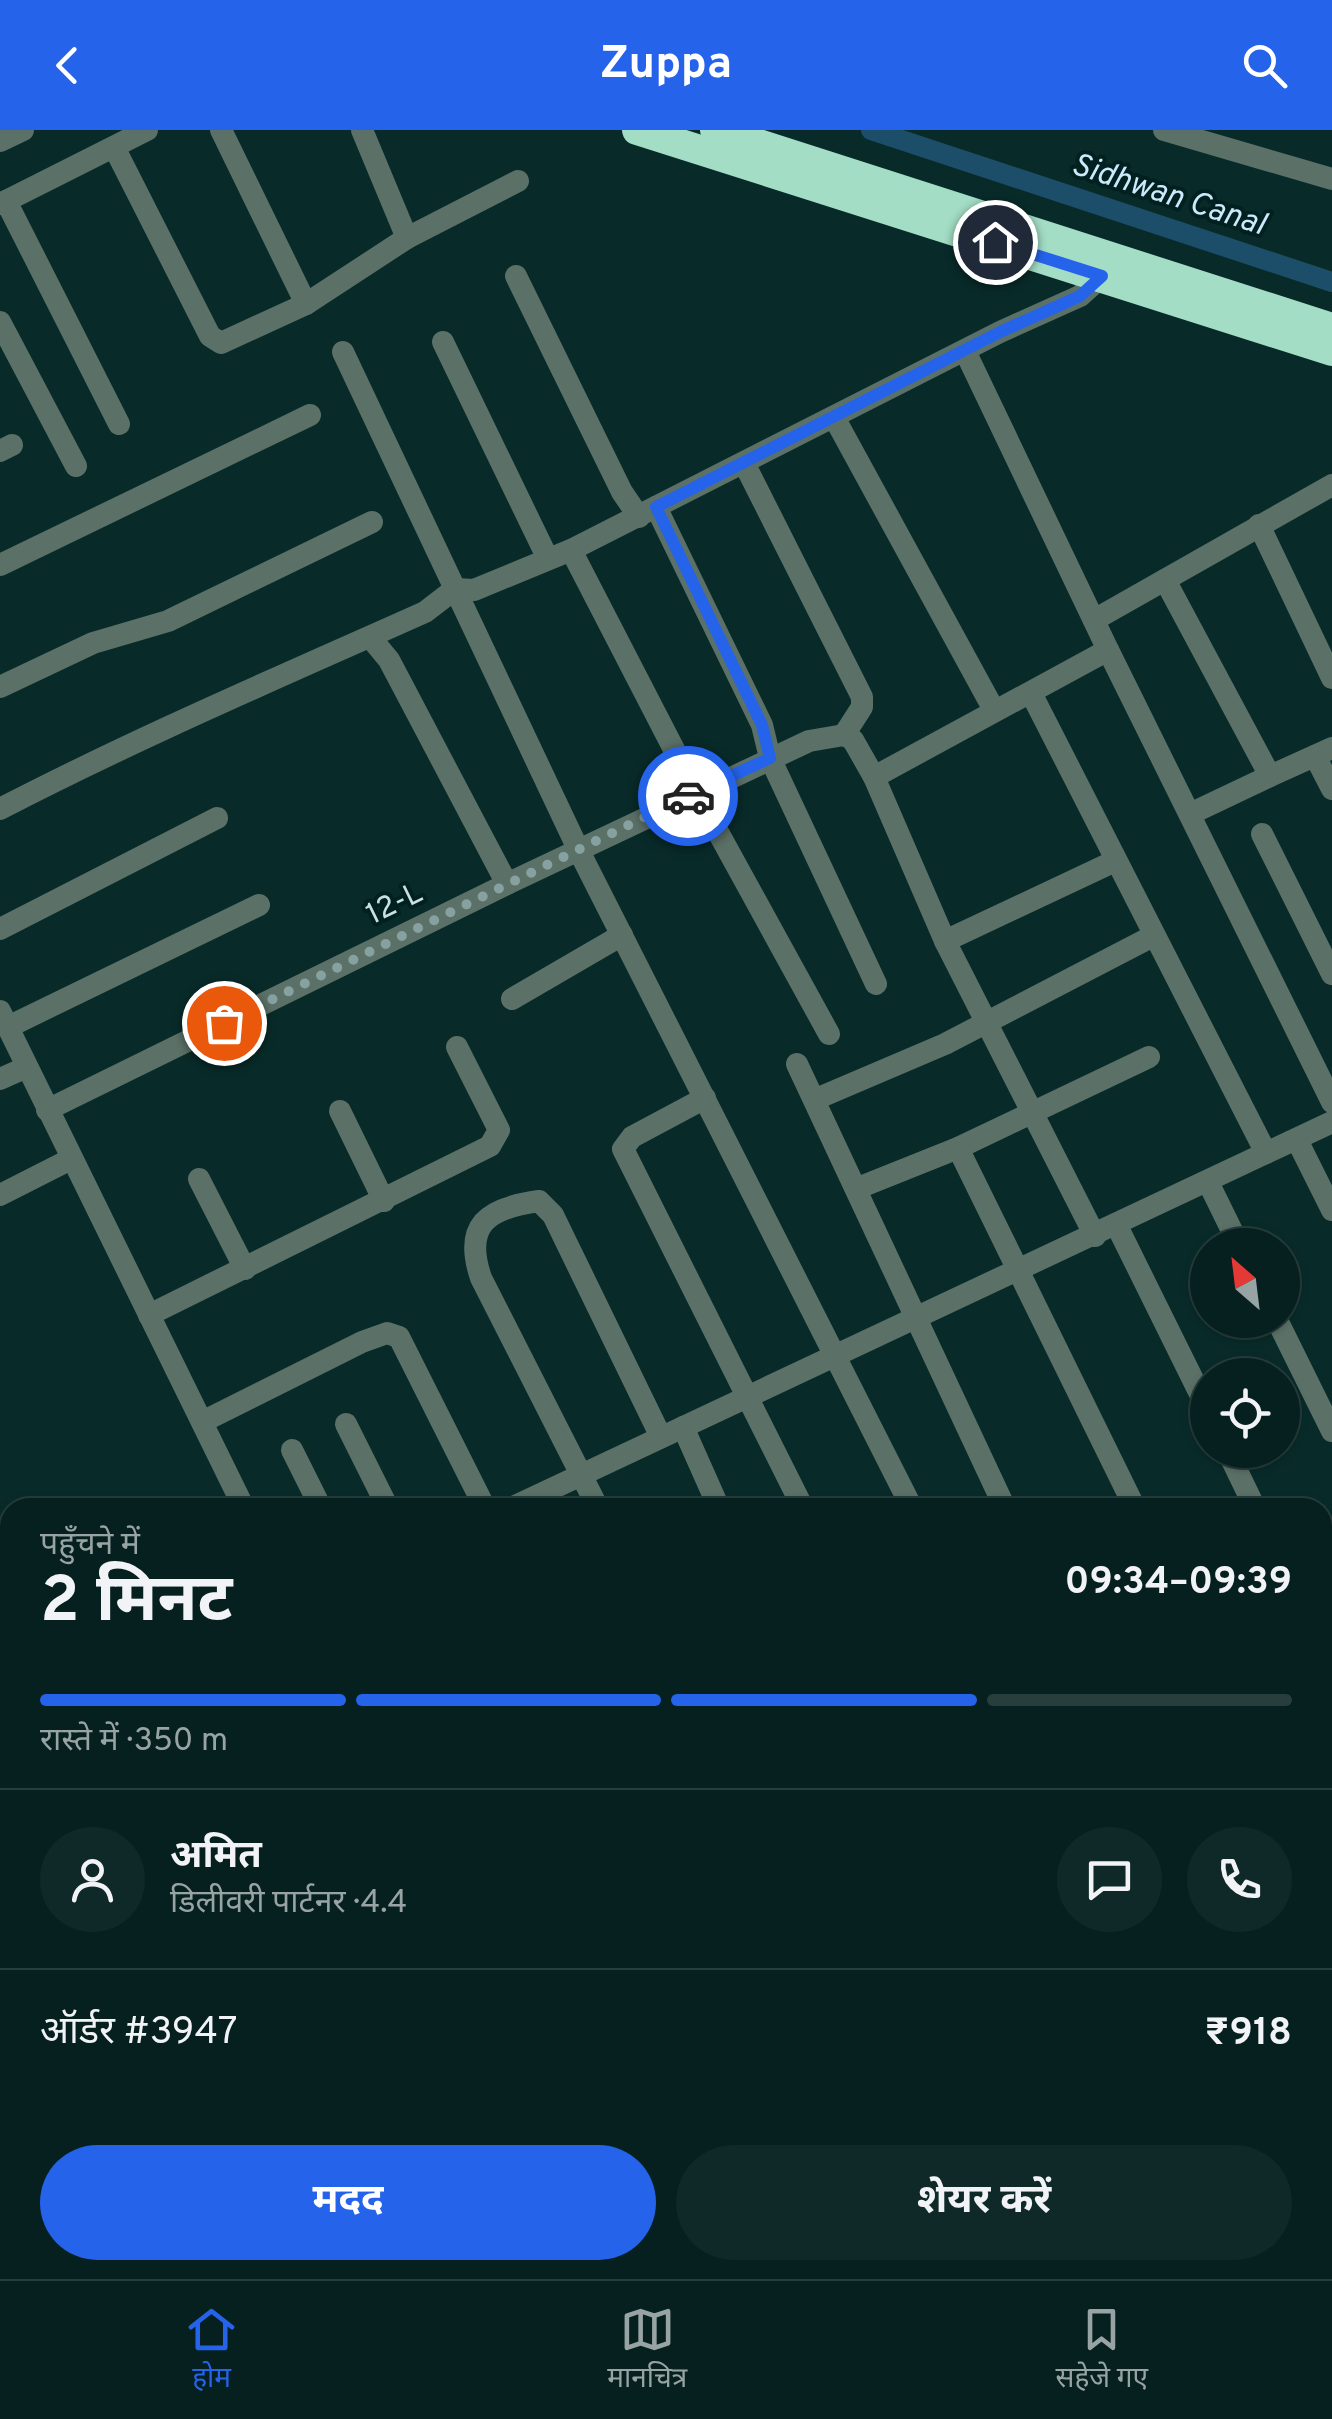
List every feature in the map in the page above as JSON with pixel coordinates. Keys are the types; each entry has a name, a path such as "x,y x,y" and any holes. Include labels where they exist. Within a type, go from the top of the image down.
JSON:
{"highway":[{"path":"637,130 1332,351"},
{"path":"714,130 1332,328"}],"street":[{"path":"0,142 23,130"},
{"path":"221,130 306,304"},
{"path":"362,130 407,238"},
{"path":"1164,130 1332,178"},
{"path":"120,424 3,202 144,131"},
{"path":"114,147 215,341 225,341 306,304 407,238 518,182"},
{"path":"516,276 622,492 648,512 762,725 770,758 876,984"},
{"path":"0,809 159,727 201,715 426,612 455,589 474,590 571,550 1080,296 1102,276"},
{"path":"0,322 76,466"},
{"path":"442,342 548,559"},
{"path":"344,352 579,851 907,1498"},
{"path":"965,352 1332,1102"},
{"path":"0,566 310,415"},
{"path":"835,419 994,710"},
{"path":"745,465 862,697 862,707 844,735 853,740 874,777 945,941 1095,1236"},
{"path":"1094,620 1332,485"},
{"path":"0,687 105,639 168,622 372,522"},
{"path":"1259,525 1332,678"},
{"path":"571,550 696,792 829,1034"},
{"path":"1165,580 1270,776"},
{"path":"370,637 389,660 507,884"},
{"path":"874,777 1108,650"},
{"path":"1031,693 1266,1153"},
{"name":"12-L","path":"47,1110 696,792 810,741 844,735"},
{"path":"1190,814 1323,752 1332,789"},
{"path":"0,929 218,818"},
{"path":"1262,834 1332,974"},
{"path":"945,941 1115,861"},
{"path":"239,1498 4,1019 259,905"},
{"path":"512,999 622,935"},
{"path":"816,1099 989,1021 1153,936"},
{"path":"149,1315 473,1158 490,1146 499,1130 457,1047"},
{"path":"858,1188 958,1148 1149,1058"},
{"path":"798,1064 999,1498"},
{"path":"0,1079 26,1067"},
{"path":"705,1098 632,1137 623,1149 798,1498"},
{"path":"340,1110 384,1201"},
{"path":"532,1498 1332,1122"},
{"path":"1297,1140 1332,1210"},
{"path":"958,1148 1130,1498"},
{"path":"0,1195 71,1160"},
{"path":"200,1179 245,1268"},
{"path":"1208,1182 1231,1228"},
{"path":"594,1498 481,1278 471,1250 474,1232 519,1204 539,1201 554,1215 661,1437"},
{"path":"1117,1226 1190,1374"},
{"path":"202,1422 386,1333 399,1337 481,1498"},
{"path":"1286,1338 1332,1430"},
{"path":"346,1424 383,1498"},
{"path":"683,1426 715,1498"},
{"path":"292,1450 316,1498"},
{"path":"1236,1468 1250,1498"}],"waterway":[{"name":"Sidhwan Canal","path":"871,130 1332,282"}],"way so far":[{"path":"224,1023 688,796"}],"route":[{"path":"688,796 770,758 762,725 656,507 1000,332 1080,296 1102,276 995,242"}]}
